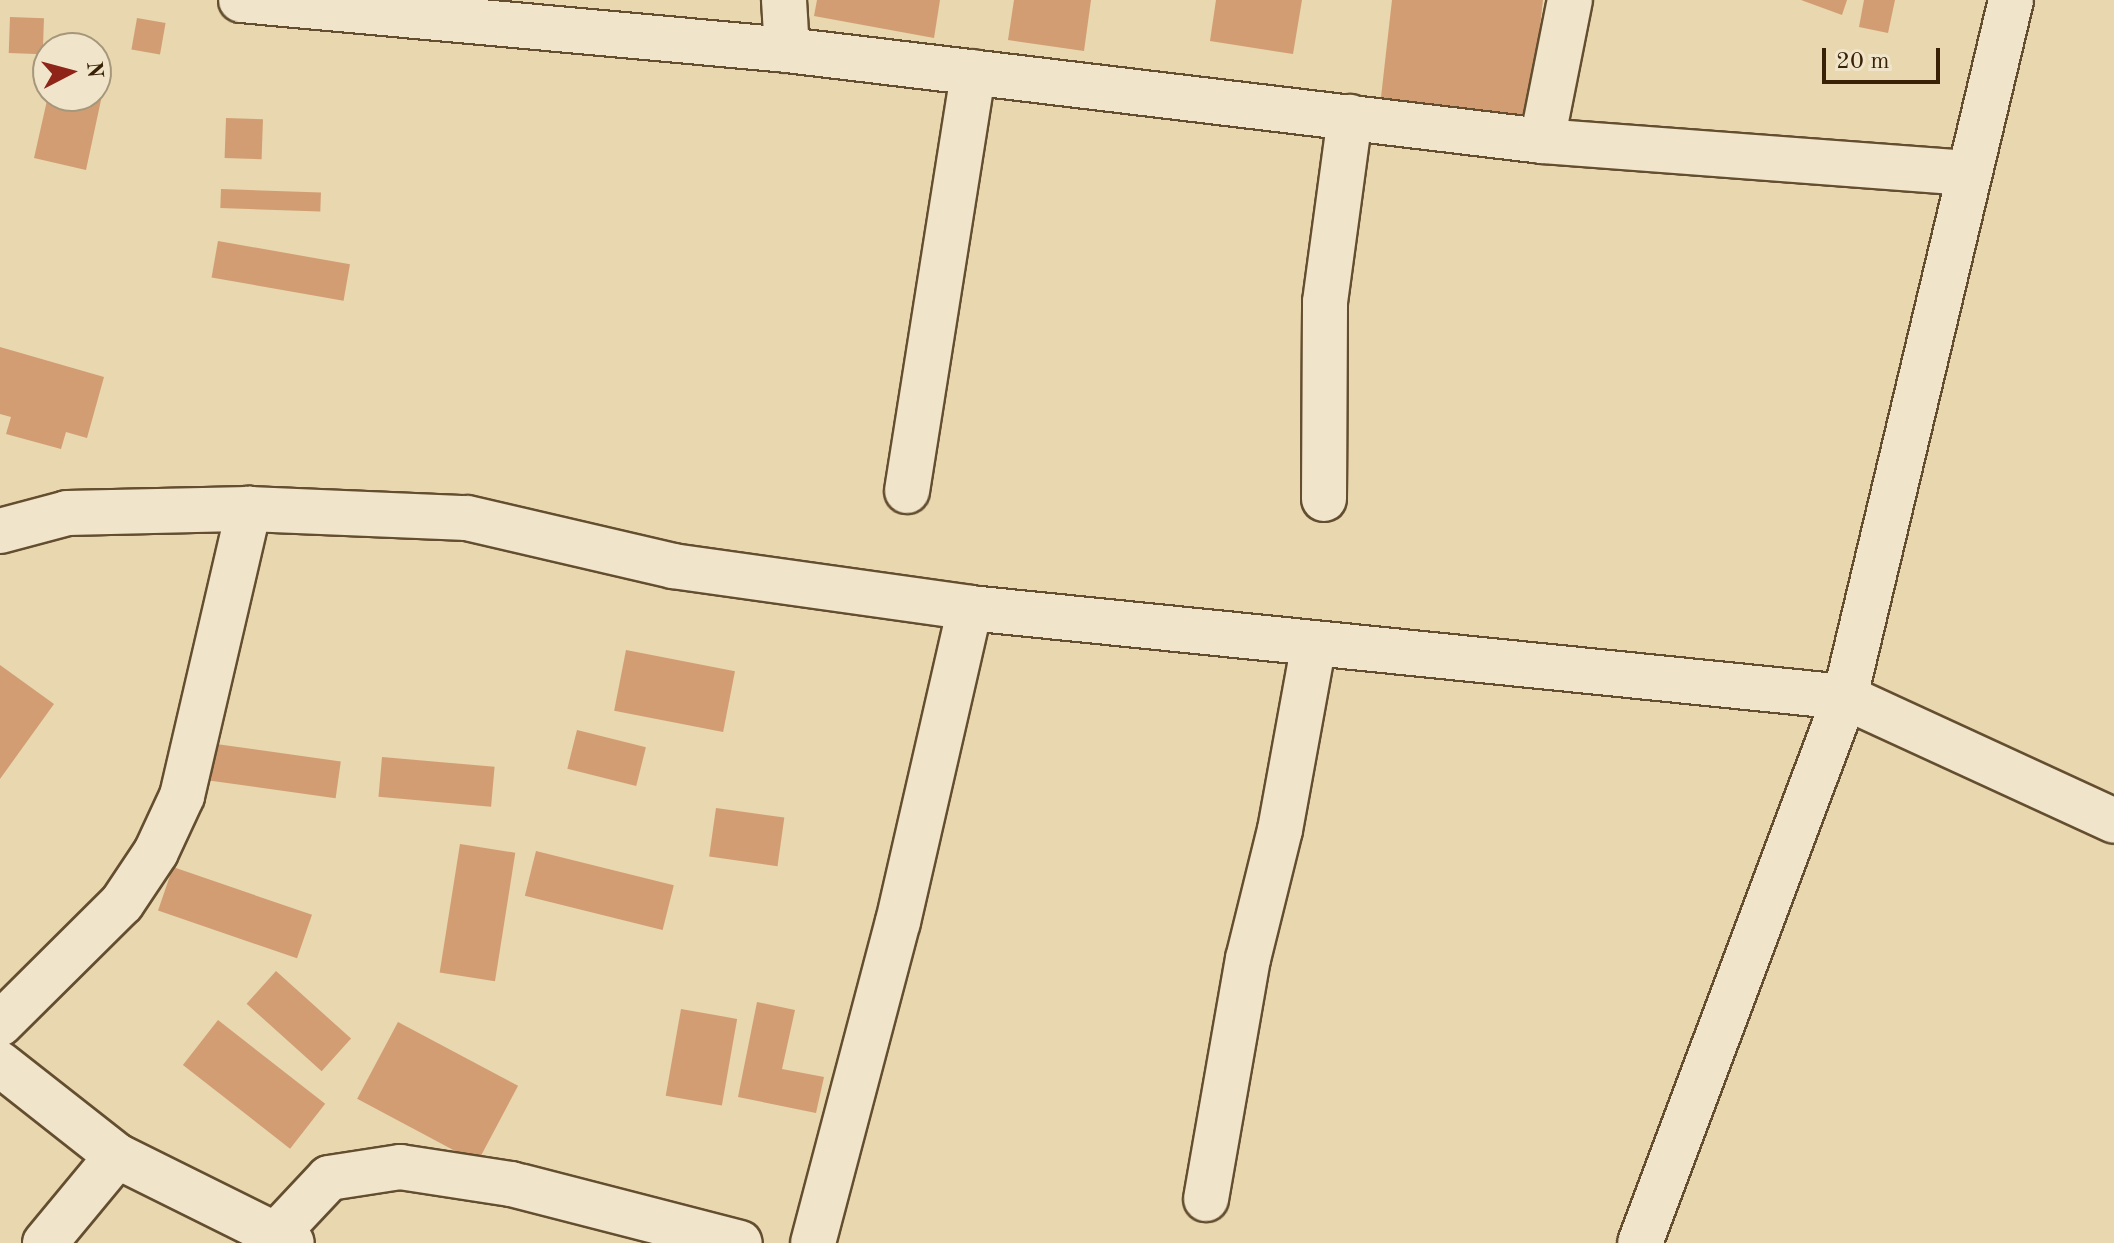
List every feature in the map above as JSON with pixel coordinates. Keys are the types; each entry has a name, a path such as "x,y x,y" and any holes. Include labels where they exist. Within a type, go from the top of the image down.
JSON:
{"street":[{"path":"241,0 787,50 1542,141 1966,173"},
{"path":"784,0 787,50"},
{"path":"1542,141 1570,0"},
{"path":"1640,1243 1845,697 1966,173 2011,0"},
{"path":"907,491 973,72"},
{"path":"1324,499 1325,302 1350,117"},
{"path":"0,531 67,513 249,509 467,518 673,566 970,608 1845,697 2114,821"},
{"path":"0,1024 122,903 156,852 182,796 249,509"},
{"path":"813,1243 898,922 970,608"},
{"path":"1206,1199 1314,643"},
{"path":"0,1064 117,1156 278,1240 329,1178 400,1167 511,1184 740,1243"},
{"path":"45,1243 117,1156"}],"building":[{"path":"817,0 940,0 934,38 814,16"},
{"path":"1014,0 1091,0 1084,51 1008,40"},
{"path":"1216,0 1302,0 1293,54 1210,41"},
{"path":"1392,0 1543,0 1529,124 1380,106"},
{"path":"1801,0 1847,0 1842,15"},
{"path":"1864,0 1895,0 1888,33 1859,27"},
{"path":"10,17 44,18 43,32 32,32 32,54 9,53"},
{"path":"137,18 166,23 160,55 131,50"},
{"path":"44,112 98,112 86,170 34,158"},
{"path":"226,118 263,119 262,159 225,158"},
{"path":"221,189 321,192 320,211 220,208"},
{"path":"218,241 350,264 344,301 212,277"},
{"path":"0,347 104,377 87,438 66,432 61,449 6,434 11,417 0,414"},
{"path":"626,650 735,671 723,732 614,711"},
{"path":"0,665 54,704 0,779"},
{"path":"577,730 646,747 636,786 567,769"},
{"path":"216,744 341,762 336,798 211,781"},
{"path":"382,757 495,767 491,807 379,797"},
{"path":"716,808 784,818 778,866 709,857"},
{"path":"460,844 515,853 495,981 440,972"},
{"path":"536,851 674,885 663,930 525,896"},
{"path":"173,867 312,915 297,958 158,910"},
{"path":"276,971 351,1039 322,1071 247,1004"},
{"path":"757,1002 795,1010 782,1069 824,1077 816,1113 738,1097"},
{"path":"681,1009 737,1019 722,1106 666,1096"},
{"path":"218,1020 325,1104 290,1149 183,1065"},
{"path":"398,1022 518,1086 477,1163 357,1099"}]}
